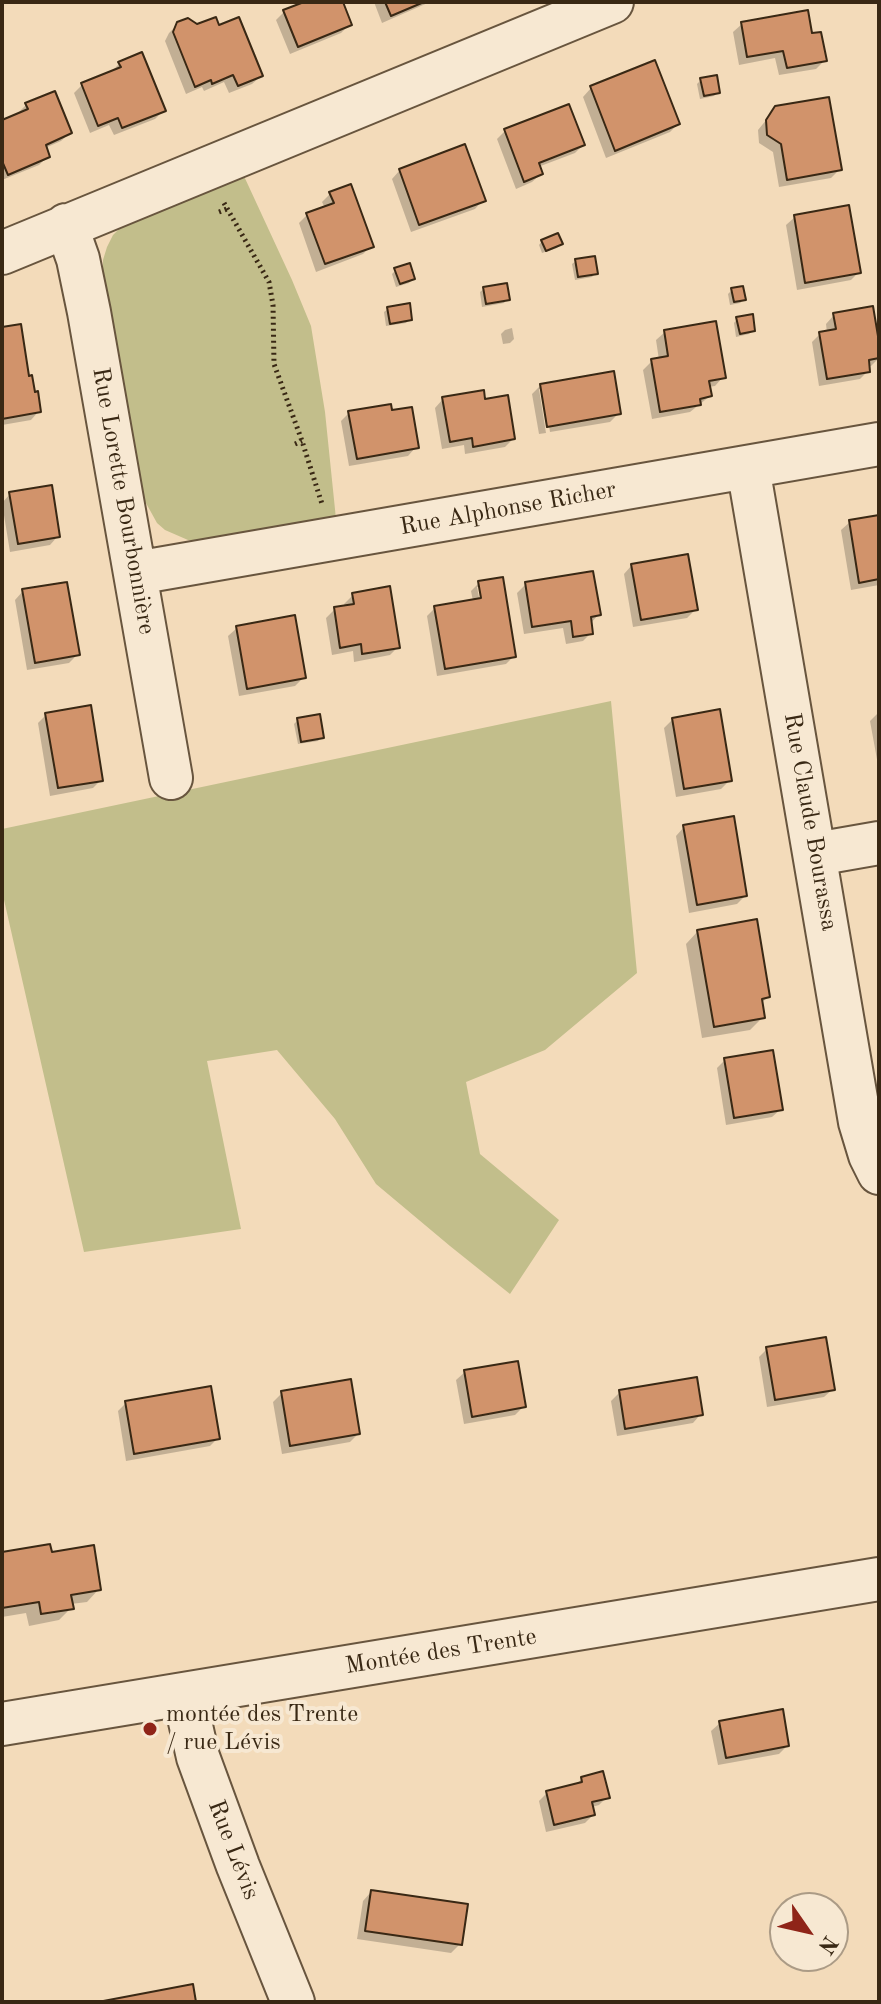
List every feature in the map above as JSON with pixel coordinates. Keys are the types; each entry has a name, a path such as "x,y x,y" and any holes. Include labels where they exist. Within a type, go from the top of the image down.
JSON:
{"street":[{"path":"2,253 612,2"},
{"name":"Rue Lorette Bourbonnière","path":"66,225 78,259 89,312 171,778"},
{"name":"Rue Alphonse Richer","path":"136,573 879,444"},
{"name":"Rue Claude Bourassa","path":"748,467 860,1122 879,1173"},
{"path":"816,854 879,843"},
{"name":"Montée des Trente","path":"2,1724 879,1579"},
{"name":"Rue Lévis","path":"184,1695 198,1757 293,2002"}],"path":[{"path":"221,198 269,282 273,305 274,364 323,505"},
{"path":"219,212 227,209"},
{"path":"295,444 302,441"}],"shaded area":[{"path":"243,174 311,326 325,412 336,519 199,541 188,540 157,523 141,494 103,260 113,235 122,226"},
{"path":"611,701 637,973 545,1050 466,1082 480,1154 559,1220 510,1294 376,1184 335,1119 277,1050 207,1061 241,1229 84,1252 2,891 2,829"}],"building":[{"path":"304,2 343,2 352,25 298,47 283,10"},
{"path":"385,2 424,2 391,16"},
{"path":"808,10 812,33 821,32 827,61 787,68 783,51 747,57 741,22"},
{"path":"216,17 219,25 239,17 263,76 238,86 233,75 195,87 173,32 177,22 188,18 197,24"},
{"path":"142,52 166,111 122,128 118,118 98,126 81,83 121,67 118,62"},
{"path":"655,60 680,124 615,151 590,86"},
{"path":"717,75 720,93 704,96 700,78"},
{"path":"55,91 72,133 46,145 50,157 8,175 2,161 2,120 28,109 25,103"},
{"path":"829,97 842,170 787,180 781,144 767,135 766,120 775,106"},
{"path":"569,104 585,145 539,163 543,174 524,182 504,129"},
{"path":"465,144 486,201 419,225 399,169"},
{"path":"351,184 374,247 325,264 306,213 334,203 329,192"},
{"path":"849,205 861,273 805,283 794,215"},
{"path":"558,233 563,244 546,251 541,240"},
{"path":"595,256 598,274 578,277 575,259"},
{"path":"410,263 415,279 400,284 394,268"},
{"path":"507,283 510,300 486,304 483,287"},
{"path":"743,286 746,300 734,302 731,288"},
{"path":"410,303 412,320 390,324 387,307"},
{"path":"873,306 879,358 869,360 870,372 827,379 819,332 836,329 833,313"},
{"path":"753,314 755,331 740,334 736,317"},
{"path":"716,321 726,378 709,381 712,396 700,399 701,405 660,412 651,359 668,356 664,330"},
{"path":"21,324 29,376 32,375 35,392 38,391 41,412 2,419 2,327"},
{"path":"614,371 621,414 547,427 540,384"},
{"path":"484,390 485,399 508,395 515,439 473,447 472,438 450,442 442,397"},
{"path":"391,404 392,410 412,407 419,448 357,459 348,411"},
{"path":"52,485 60,537 18,544 9,492"},
{"path":"879,515 879,579 859,583 849,520"},
{"path":"688,554 698,610 641,620 631,564"},
{"path":"593,571 601,615 591,617 593,634 573,637 571,621 532,627 525,582"},
{"path":"503,577 516,657 445,669 434,606 481,598 478,581"},
{"path":"67,582 80,655 35,663 22,589"},
{"path":"390,586 400,648 362,654 361,644 340,648 334,607 354,604 352,593"},
{"path":"295,615 306,678 247,689 236,626"},
{"path":"91,705 103,781 58,788 45,713"},
{"path":"720,709 732,781 684,789 672,718"},
{"path":"320,714 324,738 301,742 297,718"},
{"path":"734,816 747,896 697,905 683,825"},
{"path":"757,919 770,997 762,999 765,1018 714,1027 697,930"},
{"path":"773,1050 783,1110 734,1118 724,1058"},
{"path":"826,1337 835,1390 775,1400 766,1347"},
{"path":"518,1361 526,1407 472,1417 464,1370"},
{"path":"697,1377 703,1415 625,1429 619,1390"},
{"path":"351,1379 360,1434 290,1446 281,1391"},
{"path":"211,1386 220,1439 134,1454 125,1401"},
{"path":"50,1544 52,1552 94,1545 101,1590 71,1595 74,1609 41,1614 39,1602 2,1608 2,1552"},
{"path":"783,1709 789,1746 726,1758 719,1721"},
{"path":"603,1771 610,1798 592,1802 595,1815 554,1825 546,1791 582,1782 581,1777"},
{"path":"371,1890 468,1904 462,1945 365,1931"},
{"path":"193,1984 196,2002 98,2002"}],"place":[{"name":"montée des Trente / rue Lévis","path":"150,1729"}]}
